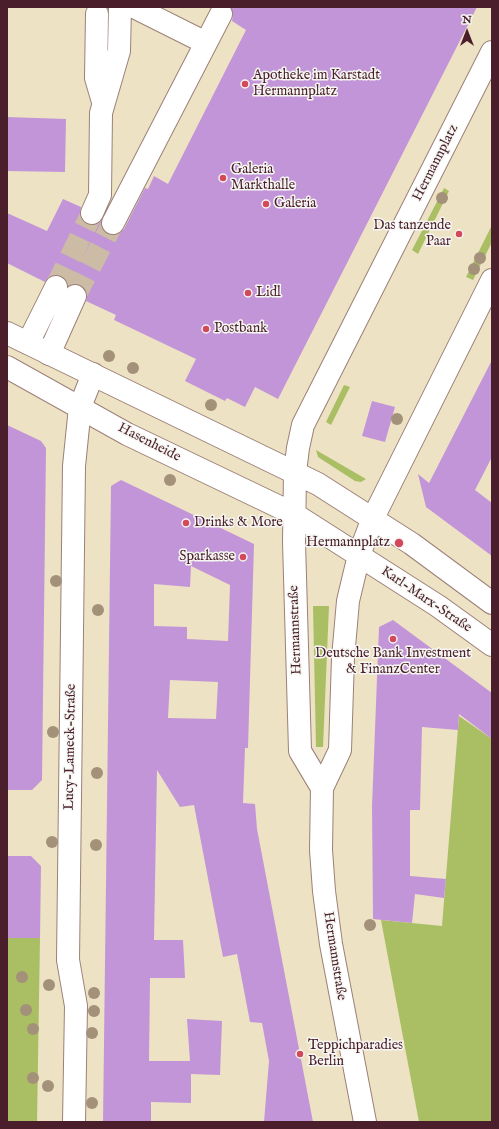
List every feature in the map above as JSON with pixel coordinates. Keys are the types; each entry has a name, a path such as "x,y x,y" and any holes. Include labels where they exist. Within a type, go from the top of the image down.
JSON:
{"main road":[{"path":"96,204 101,113 119,51 120,7"},
{"path":"134,7 206,43"},
{"path":"97,14 96,78 103,102"},
{"path":"113,223 221,14"},
{"name":"Hermannplatz","path":"294,514 295,472 303,425 492,52"},
{"path":"294,514 359,555 372,518 492,280"},
{"path":"28,343 56,287"},
{"path":"49,354 76,296"},
{"path":"7,333 295,472 412,544 492,603"},
{"name":"Hasenheide","path":"7,367 128,434 294,514"},
{"name":"Lucy-Lameck-Straße","path":"74,1122 76,1006 68,960 74,466 80,407 93,374"},
{"name":"Hermannstraße","path":"294,514 300,751 322,788"},
{"name":"Hermannstraße","path":"359,555 346,620 340,750 322,788 321,850 324,891 331,944 365,1122"},
{"name":"Karl-Marx-Straße","path":"359,555 438,606 492,646"}],"green space":[{"path":"444,188 449,191 418,254 412,250"},
{"path":"492,225 492,242 473,280 466,277"},
{"path":"344,385 350,387 331,425 326,422"},
{"path":"316,450 366,479 361,482 355,481 318,457"},
{"path":"313,606 329,606 323,747 316,747"},
{"path":"459,716 492,739 492,1122 419,1122 381,920 442,926"},
{"path":"7,938 40,938 37,1122 7,1122"}],"building":[{"name":"Galeria","path":"231,7 477,7 278,399 255,387 245,407 227,398 225,401 185,381 196,359 114,320 116,315 86,301 87,294 85,289 80,285 74,284 68,286 67,280 62,276 56,275 49,276 45,282 7,263 7,213 47,231 63,199 81,207 80,215 82,221 87,224 94,225 101,221 103,230 108,234 114,235 120,233 124,229 145,188 148,189 154,176 168,184 246,30 232,21 233,14"},
{"path":"7,117 66,119 65,172 7,171"},
{"path":"492,360 492,457 475,490 492,503 492,556 426,507 418,474 429,483"},
{"path":"372,401 395,407 385,442 362,436"},
{"path":"7,425 41,441 46,448 42,780 32,790 7,790"},
{"path":"121,480 254,544 248,748 245,748 243,803 255,804 257,829 313,1122 264,1122 269,1061 262,1023 250,1022 237,954 223,957 194,805 180,807 157,770 154,940 183,940 185,978 150,978 149,1061 190,1061 187,1019 222,1021 220,1075 191,1074 191,1103 151,1102 151,1122 103,1122 111,486","holes":["191,566 230,585 228,641 187,639 187,627 154,626 154,584 190,587","170,680 218,682 216,719 168,718"]},
{"path":"393,620 492,693 492,739 459,714 458,730 422,727 420,810 410,810 410,876 446,879 444,898 415,894 412,923 373,919 372,806 379,627"},
{"path":"7,856 31,856 41,866 40,938 7,938"}],"tunnel":[{"path":"56,287 92,213"},
{"path":"75,296 113,223"}],"place":[{"name":"Apotheke im Karstadt Hermannplatz","path":"245,84"},
{"name":"Galeria Markthalle","path":"223,178"},
{"name":"Galeria","path":"266,204"},
{"name":"Das tanzende Paar","path":"459,234"},
{"name":"Lidl","path":"248,293"},
{"name":"Postbank","path":"206,329"},
{"name":"Drinks & More","path":"186,523"},
{"name":"Hermannplatz","path":"399,543"},
{"name":"Sparkasse","path":"243,557"},
{"name":"Deutsche Bank Investment & FinanzCenter","path":"393,639"},
{"name":"Teppichparadies Berlin","path":"300,1054"}]}
